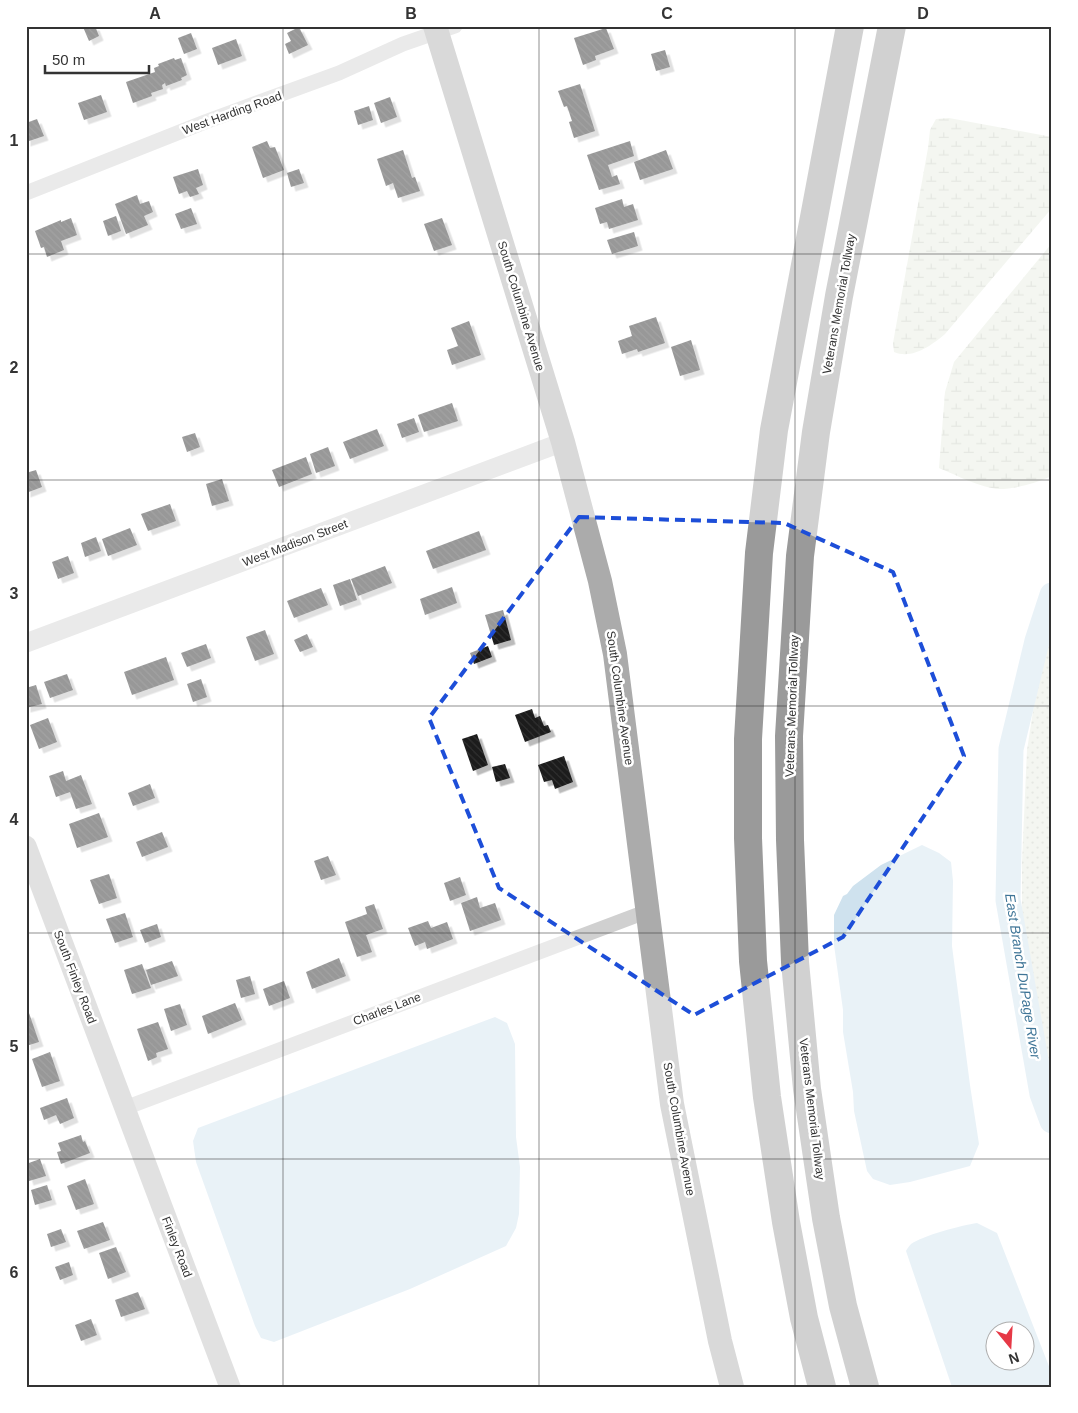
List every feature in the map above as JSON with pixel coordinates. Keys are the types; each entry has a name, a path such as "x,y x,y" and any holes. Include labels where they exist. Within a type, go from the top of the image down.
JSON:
{"highway":[{"path":"822,1387 804,1318 766,1097 753,961 748,838 748,739 759,553 774,430 850,26"},
{"name":"Veterans Memorial Tollway","path":"865,1387 843,1306 826,1218 807,1090 795,962 790,840 789,736 800,556 816,432 839,296 892,26"}],"main road":[{"name":"South Columbine Avenue","path":"442,28 563,442 600,581 616,654 672,1104 718,1331 732,1387"},
{"name":"South Finley Road","path":"26,846 125,1108"},
{"name":"Finley Road","path":"125,1108 230,1387"}],"street":[{"name":"West Harding Road","path":"26,193 205,122 339,73 442,28"},
{"name":"West Madison Street","path":"26,643 563,442"},
{"name":"Charles Lane","path":"125,1108 648,911"}],"highlighted area":[{"path":"579,517 784,523 893,572 964,756 843,937 694,1015 499,888 429,718"}],"green space":[{"path":"949,118 1052,137 1052,208 945,334 934,343 915,353 901,354 894,352 893,343 930,130 936,119"},
{"path":"1052,243 1052,476 1012,488 999,489 984,486 939,468 945,392 954,362"},
{"path":"1052,628 1052,1085 1035,1028 1022,933 1022,862 1027,750 1037,685"}],"water":[{"path":"922,845 939,853 951,862 953,881 952,946 979,1144 970,1166 910,1182 890,1185 873,1179 867,1171 854,1111 834,945 834,915 843,896 853,886 881,865"},
{"path":"495,1017 507,1023 515,1044 516,1137 520,1167 519,1214 516,1228 506,1246 410,1289 274,1342 261,1338 196,1162 193,1141 198,1128"},
{"path":"977,1223 997,1233 1031,1320 986,1320 986,1370 1036,1370 1036,1333 1052,1374 1052,1387 952,1387 906,1251 916,1241 943,1231"}],"building":[{"path":"95,26 99,36 89,41 83,27"},
{"path":"299,27 308,45 289,54 285,44 291,41 287,33"},
{"path":"606,28 614,49 595,56 596,60 583,65 574,38"},
{"path":"191,33 197,49 184,54 178,38"},
{"path":"236,39 242,56 218,65 212,48"},
{"path":"665,50 670,67 656,71 651,54"},
{"path":"174,58 175,60 181,58 187,75 181,78 182,80 166,86 165,83 162,85 163,89 151,93 152,96 133,103 126,82 155,72 154,68 159,66 158,64"},
{"path":"580,84 595,131 574,138 569,122 572,121 567,106 564,107 558,91"},
{"path":"101,95 107,112 84,120 78,103"},
{"path":"390,97 397,117 381,123 374,103"},
{"path":"369,106 373,120 358,125 354,111"},
{"path":"37,119 44,136 26,142 26,123"},
{"path":"267,141 270,148 275,147 284,170 263,178 252,147"},
{"path":"630,141 634,156 608,165 612,177 617,175 620,184 599,190 587,155"},
{"path":"403,150 412,178 415,177 420,191 398,198 393,183 386,186 377,159"},
{"path":"666,150 673,169 640,180 634,162"},
{"path":"198,169 203,185 196,188 199,194 190,197 187,191 179,194 173,177"},
{"path":"299,169 304,183 291,187 287,173"},
{"path":"137,195 140,204 149,201 153,212 144,216 148,225 126,234 115,204"},
{"path":"622,199 624,207 633,204 638,220 609,229 607,222 600,224 595,208"},
{"path":"191,208 197,224 181,229 175,214"},
{"path":"116,216 121,231 108,236 103,221"},
{"path":"71,218 77,235 61,241 64,250 47,257 44,247 41,248 35,231 61,220 61,222"},
{"path":"442,218 452,245 434,251 424,224"},
{"path":"634,232 638,246 612,254 607,240"},
{"path":"656,317 665,343 638,352 637,349 622,354 618,341 632,336 629,326"},
{"path":"469,321 481,355 452,365 447,350 458,346 451,328"},
{"path":"691,340 700,370 680,376 671,347"},
{"path":"452,403 458,421 424,432 418,415"},
{"path":"414,418 419,432 402,438 397,424"},
{"path":"377,429 384,446 350,459 343,442"},
{"path":"195,433 200,447 187,452 182,437"},
{"path":"328,447 335,466 316,473 310,454"},
{"path":"306,457 312,474 279,487 272,470"},
{"path":"36,470 42,487 26,493 26,473"},
{"path":"222,479 229,501 212,506 206,484"},
{"path":"170,504 176,521 148,531 141,514"},
{"path":"130,528 137,545 108,556 102,539"},
{"path":"479,531 486,550 433,569 426,551"},
{"path":"96,537 101,551 85,557 81,543"},
{"path":"68,556 74,573 58,579 52,562"},
{"path":"385,566 392,583 358,596 351,579"},
{"path":"350,579 357,600 340,606 333,585"},
{"path":"452,587 457,603 425,615 420,599"},
{"path":"321,588 328,605 294,618 287,601"},
{"path":"503,610 511,640 494,645 485,615"},
{"path":"265,630 274,654 255,661 246,637"},
{"path":"307,634 313,647 300,652 294,640"},
{"path":"206,644 211,658 187,667 181,653"},
{"path":"488,646 492,657 474,664 470,653"},
{"path":"166,657 174,680 132,695 124,672"},
{"path":"67,674 73,690 50,698 44,682"},
{"path":"201,679 207,697 193,702 187,684"},
{"path":"36,685 42,704 26,708 26,688"},
{"path":"532,709 535,718 540,716 544,726 548,725 551,732 525,742 515,715"},
{"path":"48,718 57,742 39,749 30,725"},
{"path":"477,734 488,765 473,771 462,739"},
{"path":"564,756 573,782 555,789 552,780 544,782 538,765"},
{"path":"505,764 510,778 496,782 492,767"},
{"path":"63,771 66,781 81,775 92,804 76,809 70,792 56,797 49,776"},
{"path":"150,784 155,798 133,806 128,793"},
{"path":"99,813 108,837 77,848 69,824"},
{"path":"162,832 168,847 142,857 136,842"},
{"path":"328,856 336,875 321,880 314,861"},
{"path":"109,874 117,898 99,904 90,880"},
{"path":"460,877 466,895 450,901 444,883"},
{"path":"477,897 480,908 495,903 501,920 470,931 461,903"},
{"path":"374,904 383,929 366,935 372,952 357,957 345,922 367,914 365,907"},
{"path":"125,913 133,937 115,943 106,919"},
{"path":"428,921 431,928 447,922 453,939 427,949 425,942 415,946 408,928"},
{"path":"157,924 161,937 145,943 140,930"},
{"path":"339,958 346,976 312,989 306,972"},
{"path":"172,961 178,976 151,985 146,970"},
{"path":"142,964 151,988 132,994 124,970"},
{"path":"250,976 255,994 241,998 236,980"},
{"path":"284,981 290,998 269,1006 263,989"},
{"path":"235,1003 242,1020 208,1034 202,1016"},
{"path":"180,1004 187,1025 171,1031 164,1009"},
{"path":"29,1013 39,1042 26,1046 26,1014"},
{"path":"158,1022 168,1049 156,1053 157,1057 148,1061 137,1029"},
{"path":"50,1052 60,1081 42,1087 32,1059"},
{"path":"67,1098 74,1118 60,1124 56,1115 44,1120 40,1108"},
{"path":"81,1135 90,1153 61,1164 57,1152 61,1151 58,1143"},
{"path":"40,1159 46,1176 29,1181 26,1164"},
{"path":"85,1179 94,1204 76,1210 67,1186"},
{"path":"47,1185 52,1200 35,1205 31,1190"},
{"path":"103,1222 110,1240 84,1249 77,1231"},
{"path":"61,1229 66,1242 51,1247 47,1234"},
{"path":"116,1247 126,1272 108,1279 99,1253"},
{"path":"69,1262 73,1275 60,1280 55,1267"},
{"path":"138,1292 145,1309 121,1317 115,1300"},
{"path":"91,1319 97,1335 81,1341 75,1325"}],"waterway":[{"name":"East Branch DuPage River","path":"1052,595 1037,641 1011,749 1008,900 1042,1094 1052,1121"}]}
